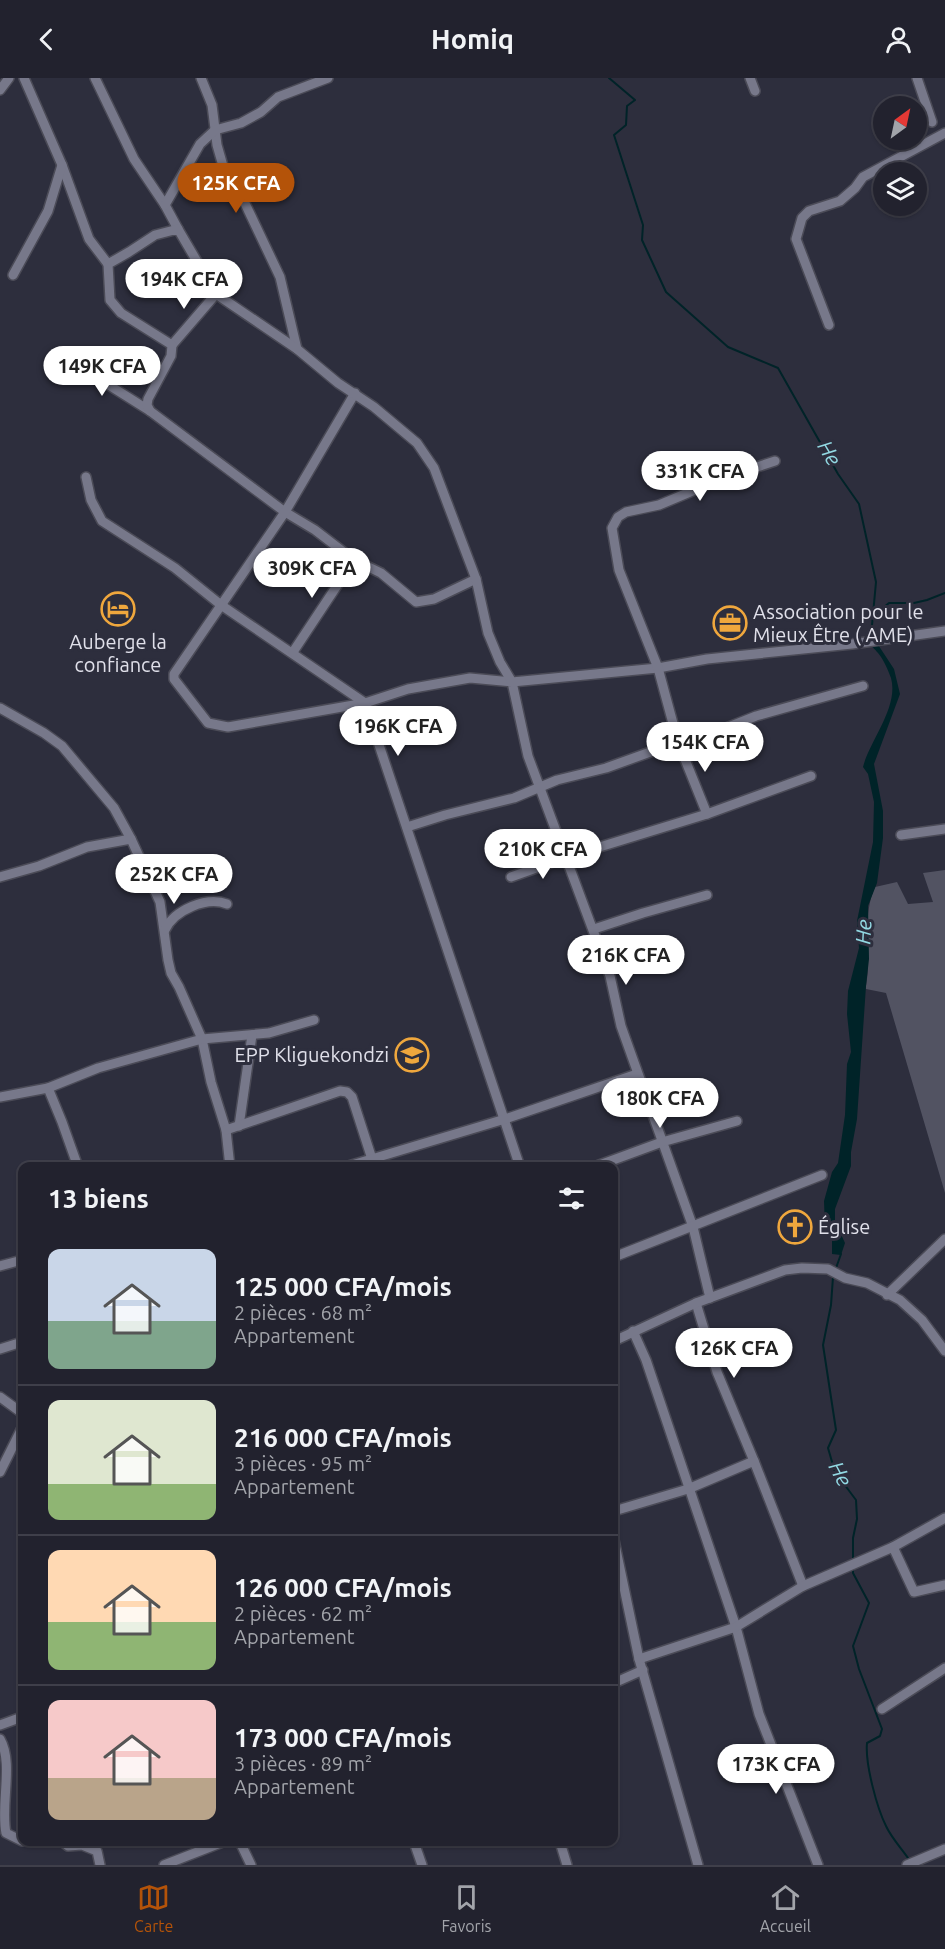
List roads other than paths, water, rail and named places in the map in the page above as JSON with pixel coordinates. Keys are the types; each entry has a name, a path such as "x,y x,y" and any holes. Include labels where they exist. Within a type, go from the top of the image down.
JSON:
{"street":[{"path":"0,90 9,78"},
{"path":"24,78 62,165 89,239 108,264 110,300 121,313 172,345"},
{"path":"95,78 134,159 165,205 216,294 297,349 338,383 355,393 417,443 434,468 476,579 488,633 500,662 512,682 528,756 610,976 621,1026 693,1227 710,1298"},
{"path":"201,78 212,105 217,145 223,166 247,205 280,277 297,349"},
{"path":"165,205 200,144 215,130 241,123 261,112 278,97 328,78"},
{"path":"750,78 755,92"},
{"path":"917,78 932,122"},
{"path":"830,325 796,239 802,218 809,211 840,201 855,188 863,177 945,134"},
{"path":"13,275 48,211 62,165"},
{"path":"108,264 155,235 178,230"},
{"path":"150,411 147,405 148,399 171,356 172,345 216,294"},
{"path":"69,360 150,411 285,512 315,530 354,560 381,573 416,602 434,599 476,579"},
{"path":"355,393 285,512 174,674 177,683 208,723 228,727 365,703 408,689 470,678 512,682 658,668 707,659 945,632"},
{"path":"707,814 678,742 658,668 620,570 612,528 618,517 626,512 659,505 721,479 775,461"},
{"path":"86,477 91,500 102,521 175,568 221,605 365,703 518,1162"},
{"path":"293,652 354,560"},
{"path":"407,827 514,798 557,780 606,768 678,742 716,732 756,716 863,686"},
{"path":"0,708 62,746 114,807 131,839 160,902 171,973 202,1039 211,1082 226,1130 229,1162"},
{"path":"511,877 567,857 707,814 811,776"},
{"path":"901,835 945,829"},
{"path":"0,877 39,866 87,847 131,839"},
{"path":"594,929 707,895"},
{"path":"165,930 169,920 189,908 208,902 219,901 227,904"},
{"path":"2,1092 48,1088 98,1068 202,1039 269,1033 314,1020"},
{"path":"239,1126 252,1035"},
{"path":"362,1162 505,1119 637,1074"},
{"path":"48,1088 76,1162"},
{"path":"226,1130 340,1091 346,1092 352,1098 372,1159"},
{"path":"608,1162 662,1142 736,1121"},
{"path":"618,1255 822,1174"},
{"path":"887,1295 945,1239"},
{"path":"0,1266 18,1261"},
{"path":"618,1339 696,1303 784,1270 802,1268 833,1271 845,1278 867,1283 900,1300 922,1320 945,1350"},
{"path":"696,1303 717,1372 803,1586"},
{"path":"633,1331 646,1360 736,1627 759,1714 818,1865"},
{"path":"0,1349 18,1342"},
{"path":"0,1397 18,1410"},
{"path":"0,1472 18,1436"},
{"path":"618,1510 688,1489 754,1461"},
{"path":"639,1659 736,1627 803,1586 893,1547 945,1518"},
{"path":"893,1547 914,1592 945,1585"},
{"path":"618,1559 639,1659 698,1865"},
{"path":"882,1709 945,1668"},
{"path":"618,1681 643,1670"},
{"path":"0,1725 18,1718"},
{"path":"0,1739 5,1759 3,1819 6,1833 18,1839"},
{"path":"84,1846 97,1851 100,1865"},
{"path":"164,1865 213,1846"},
{"path":"242,1846 251,1865"},
{"path":"415,1846 422,1865"},
{"path":"561,1846 567,1865"},
{"path":"910,1864 945,1850"}],"water":[{"path":"866,634 871,634 894,669 900,694 874,764 883,811 883,838 877,883 868,906 869,959 857,1119 851,1166 835,1209 835,1221 845,1243 841,1255 832,1254 832,1234 825,1229 824,1201 832,1172 838,1163 845,1115 847,1064 851,1052 847,1014 848,991 859,948 857,921 873,842 874,802 868,774 863,767 888,712 892,689 886,665 869,643"}],"waterway":[{"name":"He","path":"609,78 635,100 627,106 626,125 614,135 643,225 642,240 666,292 728,347 778,368 838,474 859,504 876,582 871,636"},
{"path":"873,616 889,603 914,603 945,593"},
{"name":"He","path":"836,1268 841,1254"},
{"name":"He","path":"833,1277 831,1305 823,1345 836,1430 828,1448 835,1472 856,1500 857,1519 853,1538 853,1562"},
{"name":"He","path":"853,1567 853,1573 869,1603 853,1646 859,1669 882,1729 880,1736 867,1743 870,1774 886,1826 910,1861"}],"place":[{"name":"Auberge la confiance","path":"118,609"},
{"name":"Association pour le Mieux Être ( AME)","path":"730,623"},
{"name":"EPP Kliguekondzi","path":"412,1055"},
{"name":"Église","path":"795,1227"}]}
